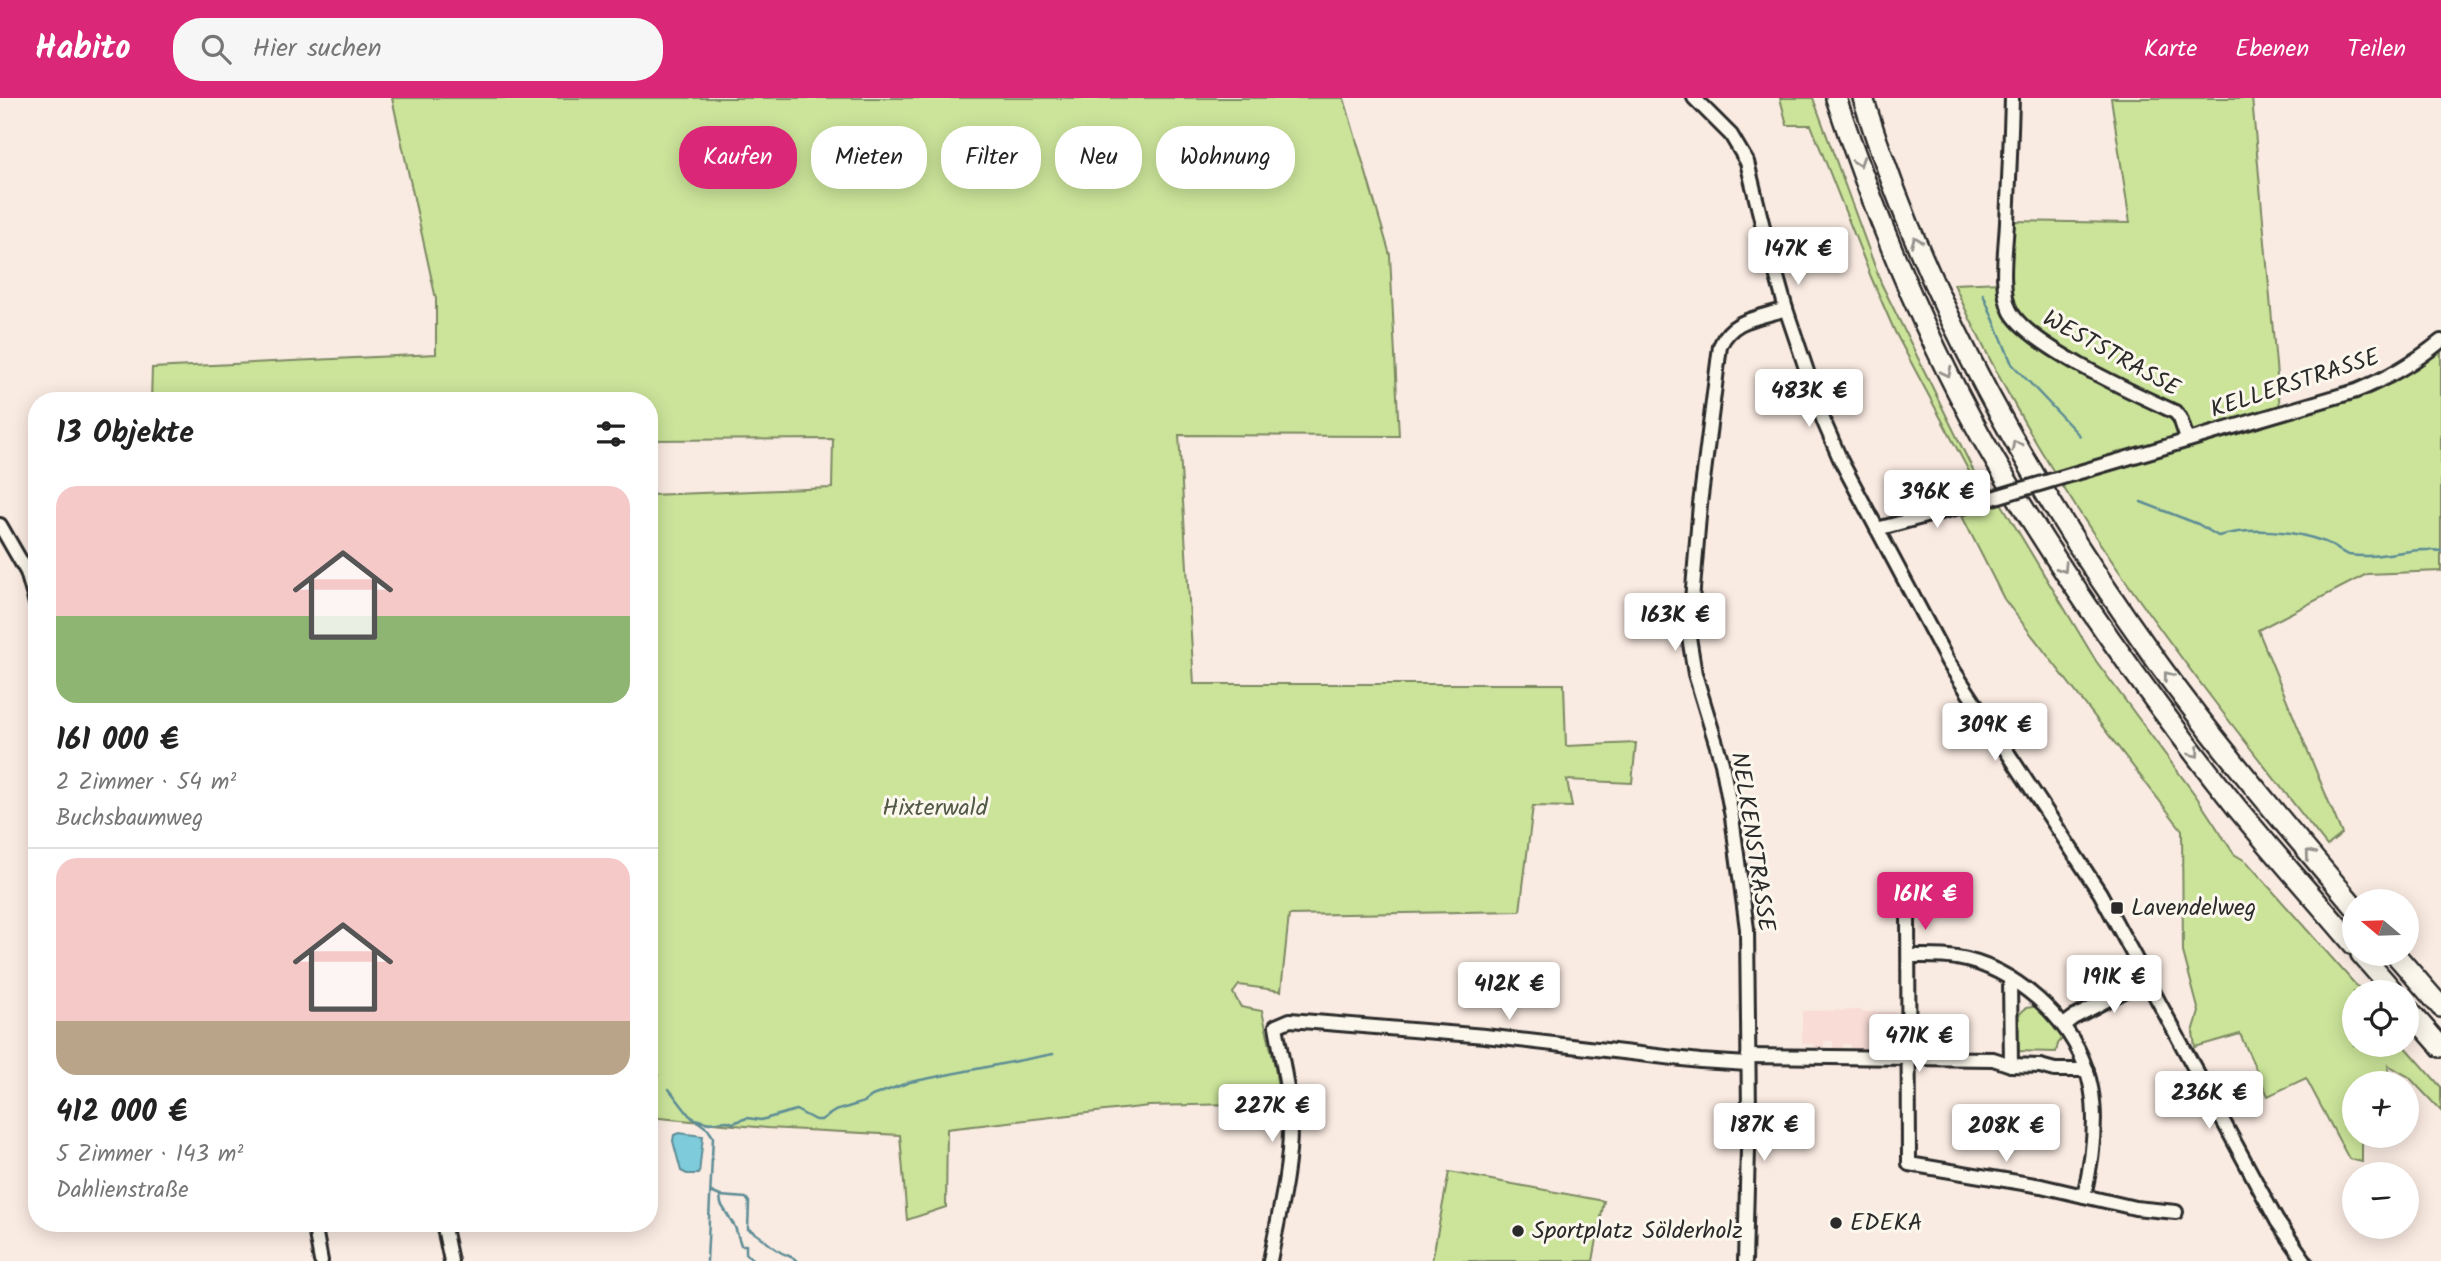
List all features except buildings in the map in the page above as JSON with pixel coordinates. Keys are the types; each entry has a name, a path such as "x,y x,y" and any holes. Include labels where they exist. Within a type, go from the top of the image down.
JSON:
{"highway":[{"path":"1836,98 1890,246 1919,314 1965,406 2045,541 2135,674 2238,808 2342,931"},
{"path":"1863,98 1886,167 1945,310 2038,484 2159,664 2257,792 2342,892"},
{"path":"2371,966 2384,980"},
{"path":"2405,966 2441,1007"},
{"path":"2419,1022 2441,1047"}],"street":[{"path":"1694,98 1731,135 1747,162 1786,309 1824,422 1877,529 1948,662 2083,865 2277,1221 2305,1261"},
{"name":"WESTSTRASSE","path":"2012,98 2005,271 2007,305 2011,313 2034,338 2175,412 2180,418 2186,439"},
{"name":"NELKENSTRASSE","path":"1745,1261 1747,929 1722,764 1695,674 1689,637 1700,504 1720,346 1731,328 1786,309"},
{"name":"KELLERSTRASSE","path":"1877,529 1989,499 2366,387 2387,379 2414,363 2441,341"},
{"path":"0,525 28,576"},
{"path":"1908,909 1909,1164 2041,1186 2135,1208 2176,1212"},
{"path":"1909,956 1958,958 1984,965 2028,990 2064,1026 2087,1070 2094,1109 2095,1143 2084,1196"},
{"path":"2010,978 2011,1065"},
{"path":"2064,1026 2073,1018 2147,979"},
{"path":"1270,1261 1288,1155 1290,1127 1287,1089 1276,1027 1290,1020 1485,1036 1700,1061 1908,1057 1993,1059 2011,1065 2040,1066 2064,1071 2087,1070"},
{"path":"316,1232 321,1261"},
{"path":"445,1232 451,1261"}],"shaded area":[{"path":"1802,1011 1903,1012 1903,1042 1899,1048 1893,1051 1850,1051 1850,1044 1843,1044 1843,1050 1833,1050 1833,1041 1824,1041 1824,1050 1814,1050 1814,1044 1802,1044"}],"green space":[{"name":"Hixterwald","path":"392,98 1344,98 1390,255 1399,436 1179,435 1194,684 1564,684 1566,746 1636,743 1632,783 1567,780 1572,807 1533,806 1520,911 1289,915 1281,991 1239,985 1233,993 1241,1007 1262,1011 1280,1103 1149,1106 947,1129 946,1207 907,1220 900,1135 767,1128 658,1118 658,495 832,488 833,439 658,440 658,392 151,392 152,368 436,354 436,299"},
{"path":"1780,98 1813,98 1881,283 1980,484 1980,492 1895,332 1811,125 1787,125"},
{"path":"2111,98 2252,98 2280,409 2188,436 2181,412 2036,335 2012,304 2008,274 2012,221 2130,223"},
{"path":"2001,282 2015,325 2172,413 2185,443 2356,396 2393,383 2441,347 2441,571 2367,574 2258,630 2342,834 2327,846 2223,713 2122,576 2031,434 1990,360 1954,284"},
{"path":"2001,503 2096,661 2196,796 2234,854 2247,862 2351,980 2342,980 2342,1057 2415,1057 2441,1087 2441,1111 2419,1088 2419,1071 2398,1071 2388,1065 2388,1071 2342,1071 2342,1146 2306,1078 2268,1096 2240,1034 2195,1047 2193,1032 2199,1012 2183,952 2182,830 2004,599 1962,516"},
{"path":"2039,1006 2064,1036 2056,1052 2017,1051 2016,1017 2026,1008"},
{"path":"2343,1148 2362,1148 2362,1162 2349,1159"},
{"name":"Sportplatz Sölderholz","path":"1449,1172 1604,1201 1593,1261 1432,1261"}],"water":[{"path":"679,1133 703,1136 699,1174 681,1171 673,1141 674,1135"}],"waterway":[{"path":"1983,294 2012,364 2080,436"},
{"path":"2141,502 2198,524 2218,536 2244,531 2286,532 2328,543 2349,555 2361,556 2418,550 2441,551"},
{"path":"0,540 23,580"},
{"path":"692,1118 709,1123 733,1123 747,1118 761,1120 796,1110 815,1120 821,1120 835,1111 910,1082 1053,1054"},
{"path":"669,1089 689,1115 708,1129 713,1137 707,1261"},
{"path":"711,1192 720,1196 721,1204 735,1227 741,1245 746,1245 746,1254 756,1261"},
{"path":"720,1196 746,1198 749,1202 748,1229 797,1261"}],"place":[{"name":"Lavendelweg","path":"2117,908"},
{"name":"EDEKA","path":"1836,1223"},
{"name":"Sportplatz Sölderholz","path":"1518,1231"}]}
